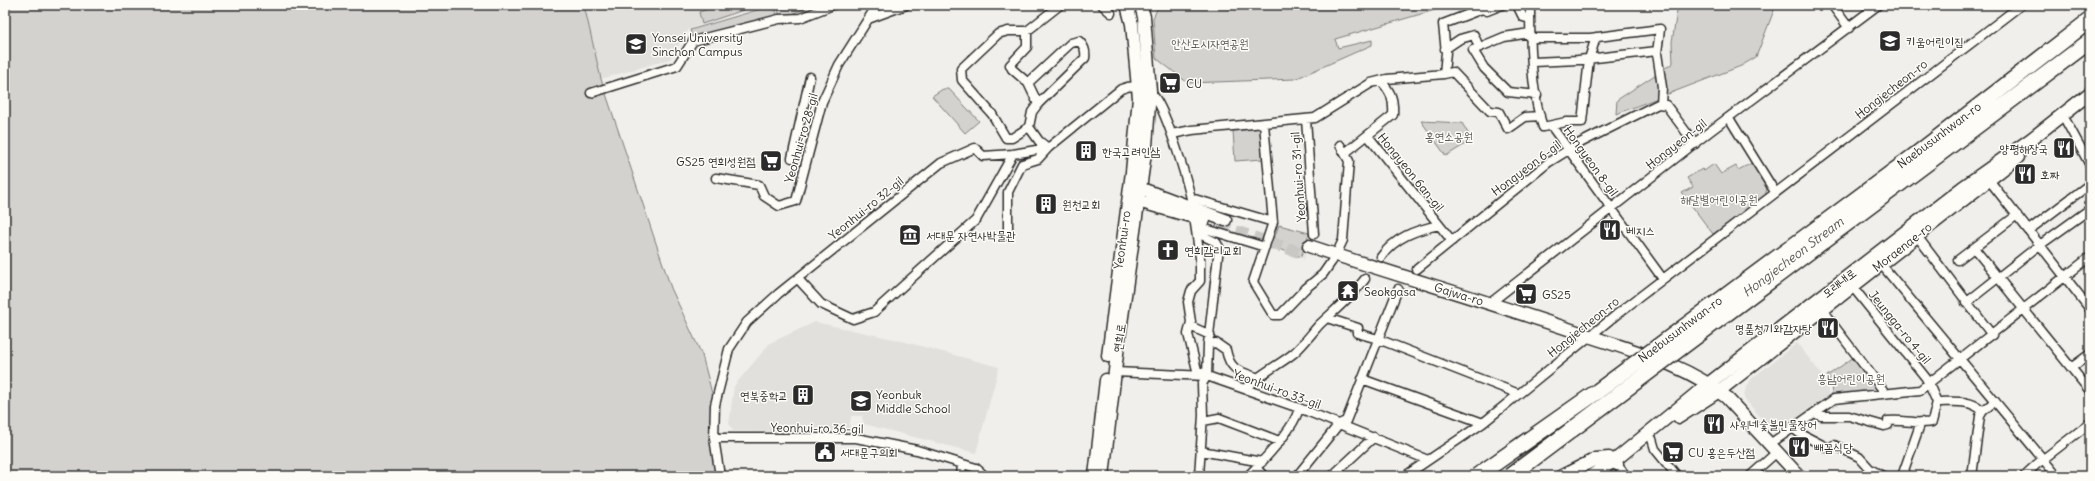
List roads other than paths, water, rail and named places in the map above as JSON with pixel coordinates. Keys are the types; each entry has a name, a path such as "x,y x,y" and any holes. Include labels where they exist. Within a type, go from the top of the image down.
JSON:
{"highway":[{"name":"Naebusunhwan-ro","path":"1477,476 1598,391 1918,153 2090,20"},
{"name":"Naebusunhwan-ro","path":"1510,476 2090,41"}],"main road":[{"name":"Yeonhui-ro","path":"1127,5 1132,24 1139,98 1135,187"},
{"name":"Yeonhui-ro","path":"1094,476 1150,91 1144,17 1141,5"},
{"name":"모래내로","path":"1591,476 1620,468 1708,384 1956,193 2030,140 2090,93"},
{"name":"Moraenae-ro","path":"1607,476 1620,468 1683,414 1719,391 2090,102"},
{"path":"1135,187 1194,216"},
{"path":"1133,200 1222,223"},
{"name":"연희로","path":"1103,476 1133,200"},
{"name":"Gajwa-ro","path":"1307,250 1489,304 1609,343 1685,371 1708,384"},
{"path":"1334,258 1573,338 1591,337"},
{"path":"1708,384 1719,391 1798,476"},
{"path":"1562,476 1573,469 1604,458 1620,468"},
{"path":"1573,469 1581,472 1583,476"}],"street":[{"path":"591,93 677,66 693,41 779,19 800,18 833,5"},
{"name":"Yeonhui-ro 28-gil","path":"716,178 759,185 764,196 779,206 796,201 822,102 839,65 877,5"},
{"path":"868,19 906,5"},
{"path":"1028,83 1071,43 1079,41 1084,45 1086,52 1081,63 1038,104 1032,112 1029,127 1012,138 1006,138 992,114 962,80 960,74 961,69 998,34 1008,31 1027,31 1060,5"},
{"path":"1102,5 1111,13"},
{"path":"1144,17 1148,5"},
{"path":"1502,5 1487,11 1482,9 1442,24 1446,49 1444,74 1453,72 1490,111 1499,112 1508,129 1525,117 1540,116 1530,36 1530,10"},
{"path":"1517,5 1523,17 1530,19"},
{"path":"1832,5 1850,28"},
{"name":"Hongyeon-gil","path":"1489,304 1728,118 1850,28 1878,5"},
{"name":"Hongjecheon-ro","path":"1405,476 1483,423 1663,279 2021,5"},
{"path":"1537,95 1508,92 1484,68 1473,50 1504,37 1596,37 1660,30 1657,51 1662,87 1661,104 1666,105 1695,144"},
{"path":"1027,31 1027,47 1010,65 1012,69 1028,83 1038,104"},
{"path":"1446,49 1460,39 1474,35 1479,47"},
{"name":"Hongyeon 8-gil","path":"1540,116 1543,127 1552,127 1566,122 1582,122 1589,59 1596,37"},
{"path":"1533,62 1589,59 1657,51"},
{"name":"Yeonhui-ro 31-gil","path":"1172,134 1192,130 1315,118 1371,83 1444,74"},
{"path":"792,158 810,77"},
{"name":"Hongyeon 6an-gil","path":"1380,81 1391,92 1394,104 1393,115 1368,136 1452,242"},
{"name":"Yeonhui-ro 32-gil","path":"720,476 714,438 715,405 729,349 747,322 940,163 975,148 983,156 1013,154 1048,148 1121,89 1131,85 1138,86"},
{"path":"1138,86 1150,91 1157,98 1172,134 1194,216 1219,247 1208,344 1207,376 1202,384 1203,421 1198,474"},
{"name":"Hongyeon 6-gil","path":"1417,269 1550,162 1568,150 1658,104 1661,104"},
{"path":"1728,118 1775,192"},
{"name":"Yeonhui-ro 31-gil","path":"1306,119 1314,234"},
{"path":"2066,121 2090,165"},
{"path":"1264,124 1273,222 1267,234 1265,247 1253,282 1273,315 1280,315 1305,288 1323,274 1334,258 1343,240 1349,161 1340,145"},
{"path":"1008,236 1008,192 1022,164 1038,159 1048,148 1039,141 1029,127"},
{"name":"Hongyeon 8-gil","path":"1552,127 1611,209"},
{"path":"1345,153 1368,136"},
{"path":"798,280 821,304 853,319 874,312 976,220 1013,154"},
{"path":"1989,180 2090,308"},
{"path":"2029,230 2090,184"},
{"path":"1611,209 1663,279"},
{"path":"1966,304 2090,209"},
{"path":"1958,260 2017,215"},
{"path":"1194,216 1273,222"},
{"path":"1194,216 1265,247"},
{"name":"Yeonhui-ro 33-gil","path":"1194,216 1200,258 1200,281 1191,291 1188,302 1190,326 1188,334 1197,370 1207,376 1299,408 1428,460"},
{"path":"1381,257 1392,243 1423,229 1439,225"},
{"path":"1917,236 1966,304 1992,335"},
{"path":"1974,248 2090,391"},
{"name":"Jeungga-ro 4-gil","path":"1773,448 1792,428 1836,399 1916,391 1927,385 2090,257"},
{"path":"1881,264 2057,476"},
{"path":"1245,390 1256,378 1276,367 1295,352 1327,318 1344,303 1365,279"},
{"name":"Jeungga-ro 4-gil","path":"1852,286 1926,378 1927,385 1936,402"},
{"path":"1297,476 1339,424 1346,421 1398,290"},
{"path":"1822,310 1883,390 1884,394"},
{"path":"1327,318 1358,328 1357,333 1378,339 1519,394"},
{"path":"1190,326 1210,335"},
{"path":"1208,344 1216,343 1226,350 1228,361 1236,370 1256,378"},
{"path":"2072,368 2090,354"},
{"name":"Yeonhui-ro 33-gil","path":"1115,372 1207,376"},
{"path":"1362,379 1483,423"},
{"path":"1972,476 1980,416 1983,411 1995,401"},
{"path":"1814,413 1822,416 1849,416 1878,425 1888,425 1888,421 1900,420 1926,424 1932,422 1936,402 1968,402 1976,404 1983,411"},
{"path":"1248,476 1279,441 1297,417 1299,408"},
{"path":"1203,421 1219,418 1279,441"},
{"path":"1902,476 1920,422"},
{"path":"2024,476 2043,459 2090,423"},
{"path":"1792,428 1830,449 1834,445 1859,457 1870,470 1883,476"},
{"path":"1332,476 1340,473 1374,437"},
{"name":"Yeonhui-ro 36-gil","path":"714,438 856,438 917,450 976,468 985,476"},
{"path":"1652,439 1655,449 1678,476"},
{"path":"1750,476 1773,448"},
{"path":"1201,451 1259,465"},
{"path":"961,476 962,464"},
{"path":"1259,465 1264,476"}],"tunnel":[{"path":"1219,226 1305,254"}],"place":[{"name":"키움어린이집","path":"1890,41"},
{"name":"Yonsei University Sinchon Campus","path":"636,44"},
{"name":"CU","path":"1170,83"},
{"name":"양평해장국","path":"2064,148"},
{"name":"한국고려인삼","path":"1086,151"},
{"name":"GS25 연희성원점","path":"771,161"},
{"name":"호짜","path":"2025,174"},
{"name":"원천교회","path":"1046,204"},
{"name":"베지스","path":"1610,230"},
{"name":"서대문 자연사박물관","path":"910,235"},
{"name":"연희감리교회","path":"1168,250"},
{"name":"Seokgasa","path":"1348,291"},
{"name":"GS25","path":"1526,294"},
{"name":"명품청기와감자탕","path":"1828,328"},
{"name":"연북중학교","path":"803,395"},
{"name":"Yeonbuk Middle School","path":"861,401"},
{"name":"사위네숯불민물장어","path":"1714,424"},
{"name":"빼꼼식당","path":"1799,447"},
{"name":"서대문구의회","path":"825,452"},
{"name":"CU 홍은두산점","path":"1673,452"}],"park label":[{"name":"안산도시자연공원","path":"1210,43"},
{"name":"홍연소공원","path":"1449,136"},
{"name":"해달별어린이공원","path":"1719,199"},
{"name":"흥남어린이공원","path":"1851,378"}],"water label":[{"name":"Hongjecheon Stream","path":"1793,257"}]}
